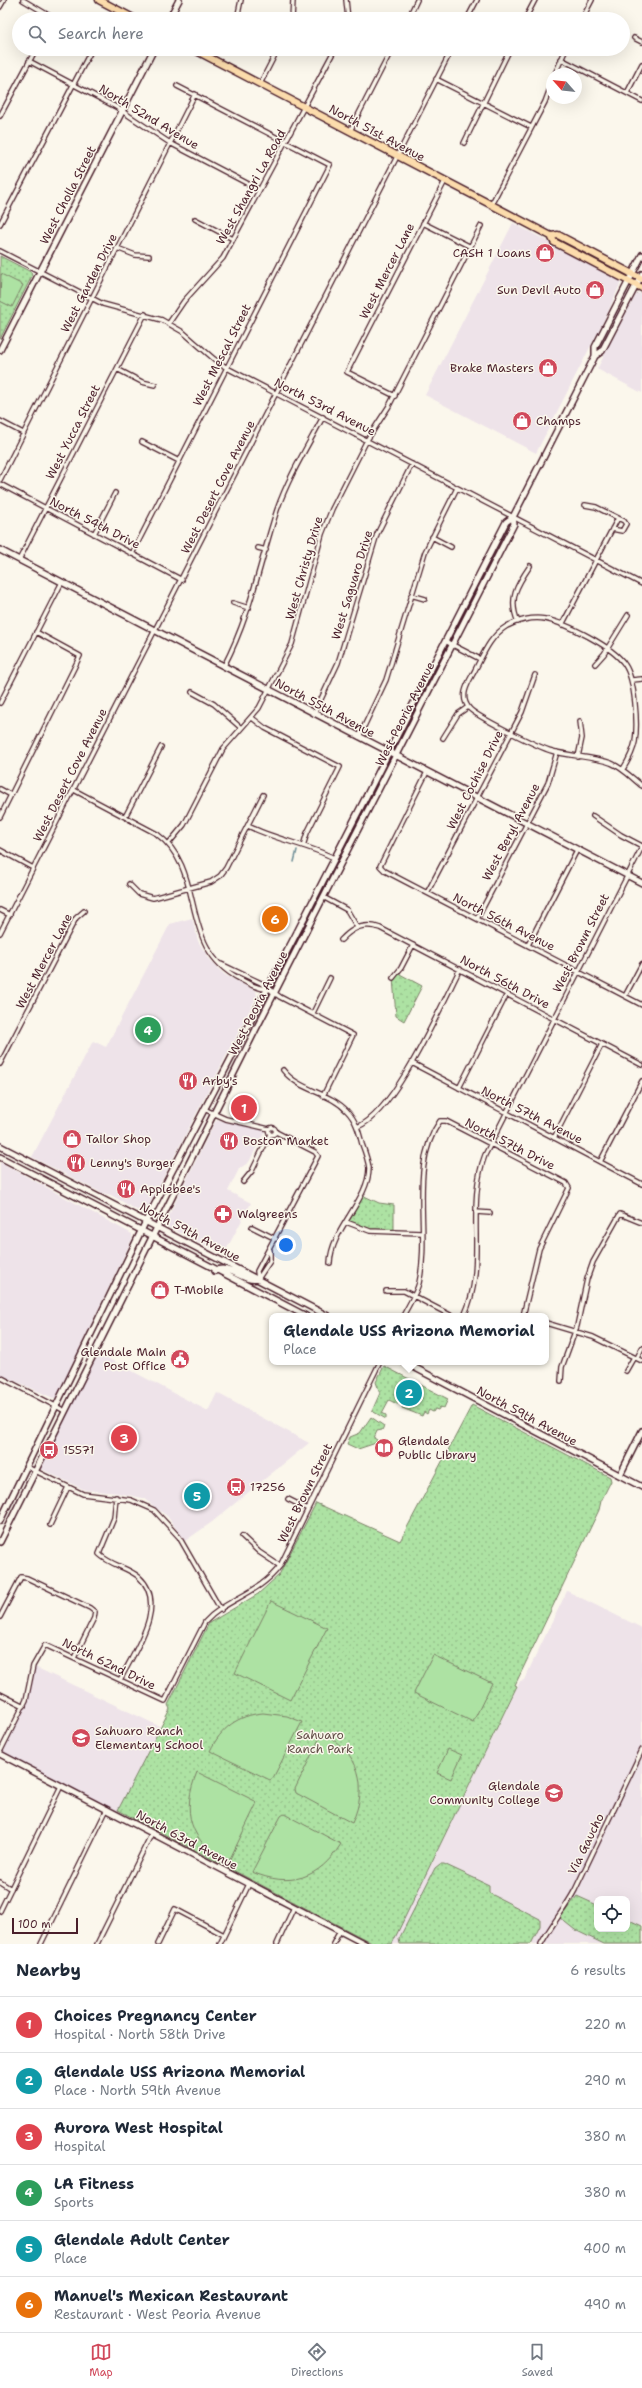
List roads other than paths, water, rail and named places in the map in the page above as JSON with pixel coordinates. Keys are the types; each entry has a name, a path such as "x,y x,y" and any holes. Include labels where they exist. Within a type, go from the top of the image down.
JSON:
{"main road":[{"path":"99,0 122,12"},
{"path":"173,12 179,0"},
{"name":"West Cholla Street","path":"0,350 150,56"},
{"name":"North 51st Avenue","path":"206,56 551,236 558,235 632,274 641,277"},
{"name":"North 51st Avenue","path":"551,236 554,242 639,286"},
{"name":"West Peoria Avenue","path":"0,1521 146,1220 506,522 513,517 595,356 595,347 642,254"},
{"name":"West Peoria Avenue","path":"595,356 602,351 639,286 641,277"},
{"name":"West Peoria Avenue","path":"0,1542 109,1321 274,994 514,524 513,517"},
{"name":"North 55th Avenue","path":"0,550 642,883"},
{"name":"North 59th Avenue","path":"0,1146 146,1220 322,1313"},
{"name":"North 59th Avenue","path":"0,1157 152,1238 300,1313"},
{"path":"216,1271 224,1269 248,1279 258,1279"},
{"path":"99,1317 109,1321"},
{"name":"North 59th Avenue","path":"410,1365 642,1487"},
{"path":"620,1475 642,1431"},
{"name":"North 63rd Avenue","path":"0,1753 365,1944"}],"street":[{"path":"0,7 4,0"},
{"path":"23,0 41,12"},
{"path":"238,12 241,0"},
{"path":"292,12 293,0"},
{"path":"346,0 347,12"},
{"path":"411,12 417,0"},
{"path":"471,12 477,0"},
{"path":"529,12 535,0"},
{"path":"586,12 592,0"},
{"path":"634,38 642,42"},
{"path":"0,116 32,56"},
{"path":"0,224 88,56"},
{"path":"260,84 275,56"},
{"name":"West Shangri La Road","path":"169,323 184,300 216,267 233,239 258,190 287,143 331,56"},
{"path":"350,131 388,56"},
{"name":"West Desert Cove Avenue","path":"0,933 182,580 448,56"},
{"path":"464,143 485,103 507,56"},
{"path":"557,68 562,56"},
{"path":"561,59 642,101"},
{"name":"North 52nd Avenue","path":"29,61 122,111 170,143 258,190"},
{"path":"627,93 642,64"},
{"path":"436,79 531,127"},
{"path":"177,86 287,143"},
{"name":"West Garden Drive","path":"0,480 195,94"},
{"path":"491,205 546,96"},
{"name":"West Mescal Street","path":"132,554 330,165 287,143"},
{"name":"West Mercer Lane","path":"395,396 347,372 445,181"},
{"path":"195,219 233,239"},
{"path":"423,222 471,247"},
{"name":"West Christy Drive","path":"169,843 184,825 223,749 252,717 269,690 292,644 322,534 340,492 367,440 395,396 481,226"},
{"path":"117,248 135,255 149,256"},
{"name":"North 53rd Avenue","path":"0,251 92,299 115,308 144,314 169,323 227,368 642,584"},
{"name":"West Yucca Street","path":"19,560 144,314"},
{"path":"117,369 142,382 155,385"},
{"path":"224,666 243,627 286,488 323,417"},
{"path":"0,421 23,433"},
{"path":"142,442 179,461"},
{"name":"West Saguaro Drive","path":"314,714 338,663 373,544 412,464"},
{"name":"North 54th Drive","path":"0,484 182,580"},
{"path":"359,737 382,692 420,564 457,488"},
{"path":"94,534 115,494"},
{"path":"586,505 596,507 624,521 626,524 625,529 622,531 612,529"},
{"path":"562,625 618,518"},
{"path":"432,537 451,547"},
{"path":"258,548 266,550"},
{"path":"518,622 513,606 515,591 530,566"},
{"path":"0,703 62,582"},
{"path":"411,595 425,600"},
{"path":"232,603 249,608"},
{"path":"595,664 608,648 628,615"},
{"path":"623,770 635,742 632,680 625,664 608,648 562,625 534,618 518,622 499,632 491,640 466,687 465,700 468,707 480,716 549,750 610,763 623,770 642,786"},
{"path":"0,817 80,656 36,632"},
{"path":"445,641 480,659"},
{"path":"395,651 401,652"},
{"name":"West Cochise Drive","path":"428,893 522,712 535,675"},
{"path":"632,680 642,679"},
{"path":"192,692 214,704 241,728"},
{"path":"443,738 458,714 468,707"},
{"path":"252,717 265,728 340,766 307,833 303,846"},
{"path":"578,757 582,738 580,721"},
{"path":"125,817 161,747"},
{"name":"West Beryl Avenue","path":"477,919 553,774 557,752"},
{"name":"North 56th Avenue","path":"428,772 380,866 386,871 642,1005"},
{"path":"0,790 11,795"},
{"path":"74,790 157,834 169,843 182,864 203,940 218,963 261,983 266,989 274,994 353,1034 323,1096"},
{"path":"129,884 139,894 153,898 211,882 220,876 248,826 262,795"},
{"path":"593,816 642,847"},
{"path":"248,826 278,840 303,846 334,858"},
{"name":"West Brown Street","path":"490,1144 642,847"},
{"path":"0,850 33,868"},
{"path":"528,945 578,850"},
{"path":"323,897 347,910 357,927 341,940"},
{"path":"0,910 10,915"},
{"name":"West Mercer Lane","path":"0,1064 76,918 84,910"},
{"name":"North 56th Drive","path":"357,927 377,927 642,1064"},
{"path":"393,978 401,968 413,945"},
{"path":"625,996 642,964"},
{"path":"357,1127 377,1114 412,1064 460,969"},
{"path":"312,1013 330,978"},
{"path":"459,1088 507,994"},
{"path":"554,1138 602,1044"},
{"name":"North 57th Avenue","path":"412,1064 642,1184"},
{"path":"283,1070 294,1081 343,1107 357,1127 367,1158 368,1171 365,1184 332,1249 330,1263"},
{"path":"600,1162 642,1081"},
{"path":"204,1108 214,1114 232,1121 269,1129 273,1128 276,1132 315,1152 318,1156 270,1250 270,1261 258,1279"},
{"name":"North 57th Drive","path":"421,1232 425,1164 431,1139 440,1121 446,1121 566,1183 569,1188 539,1249 524,1313"},
{"path":"243,1182 252,1171 270,1134 269,1129"},
{"path":"270,1134 276,1132"},
{"path":"465,1313 474,1289 476,1212 479,1176 490,1144"},
{"path":"476,1212 490,1213"},
{"path":"561,1380 562,1367 576,1331 590,1270 620,1214 642,1224"},
{"path":"346,1222 370,1231 421,1232 420,1279 404,1313"},
{"path":"252,1227 276,1239"},
{"path":"386,1291 400,1291 446,1313"},
{"path":"549,1324 593,1336 642,1361"},
{"path":"626,1371 642,1348"},
{"name":"West Brown Street","path":"165,1701 205,1622 220,1610 257,1589 280,1566 379,1365"},
{"path":"0,1378 65,1411"},
{"path":"27,1467 68,1487 93,1496 116,1497 141,1502 160,1516 179,1537 220,1610"},
{"path":"50,1525 68,1487"},
{"path":"116,1497 114,1518 99,1554 134,1574 143,1582 152,1600 150,1617 120,1680"},
{"path":"288,1499 308,1509"},
{"path":"242,1536 259,1552 280,1566"},
{"path":"0,1617 21,1577 27,1578 95,1612 94,1618 74,1658"},
{"name":"North 62nd Drive","path":"24,1706 33,1666 45,1645 165,1701"},
{"path":"0,1694 24,1706 0,1753"},
{"name":"Via Gaucho","path":"541,1944 554,1920 568,1903 642,1750"},
{"path":"0,1911 61,1786"},
{"path":"41,1944 106,1809"},
{"path":"98,1944 152,1833"},
{"path":"0,1882 11,1889"},
{"path":"220,1944 249,1884"},
{"path":"276,1944 294,1907"},
{"path":"158,1944 175,1909 224,1934"},
{"path":"333,1944 340,1931"}],"waterway":[{"path":"294,862 297,850"}],"place":[{"name":"CASH 1 Loans","path":"545,253"},
{"name":"Sun Devil Auto","path":"595,290"},
{"name":"Brake Masters","path":"548,368"},
{"name":"Champs","path":"522,421"},
{"name":"Manuel's Mexican Restaurant","path":"275,919"},
{"name":"LA Fitness","path":"148,1030"},
{"name":"Arby's","path":"188,1081"},
{"name":"Choices Pregnancy Center","path":"244,1108"},
{"name":"Tailor Shop","path":"72,1139"},
{"name":"Boston Market","path":"229,1141"},
{"name":"Lenny's Burger","path":"76,1163"},
{"name":"Applebee's","path":"126,1189"},
{"name":"Walgreens","path":"223,1214"},
{"name":"T-Mobile","path":"160,1290"},
{"name":"Glendale Main Post Office","path":"180,1359"},
{"name":"Glendale USS Arizona Memorial","path":"409,1393"},
{"name":"Aurora West Hospital","path":"124,1438"},
{"name":"Glendale Public Library","path":"384,1448"},
{"name":"15571","path":"49,1450"},
{"name":"17256","path":"236,1487"},
{"name":"Glendale Adult Center","path":"197,1496"},
{"name":"Sahuaro Ranch Elementary School","path":"81,1738"},
{"name":"Glendale Community College","path":"554,1793"}],"park label":[{"name":"Sahuaro Ranch Park","path":"320,1742"}]}
